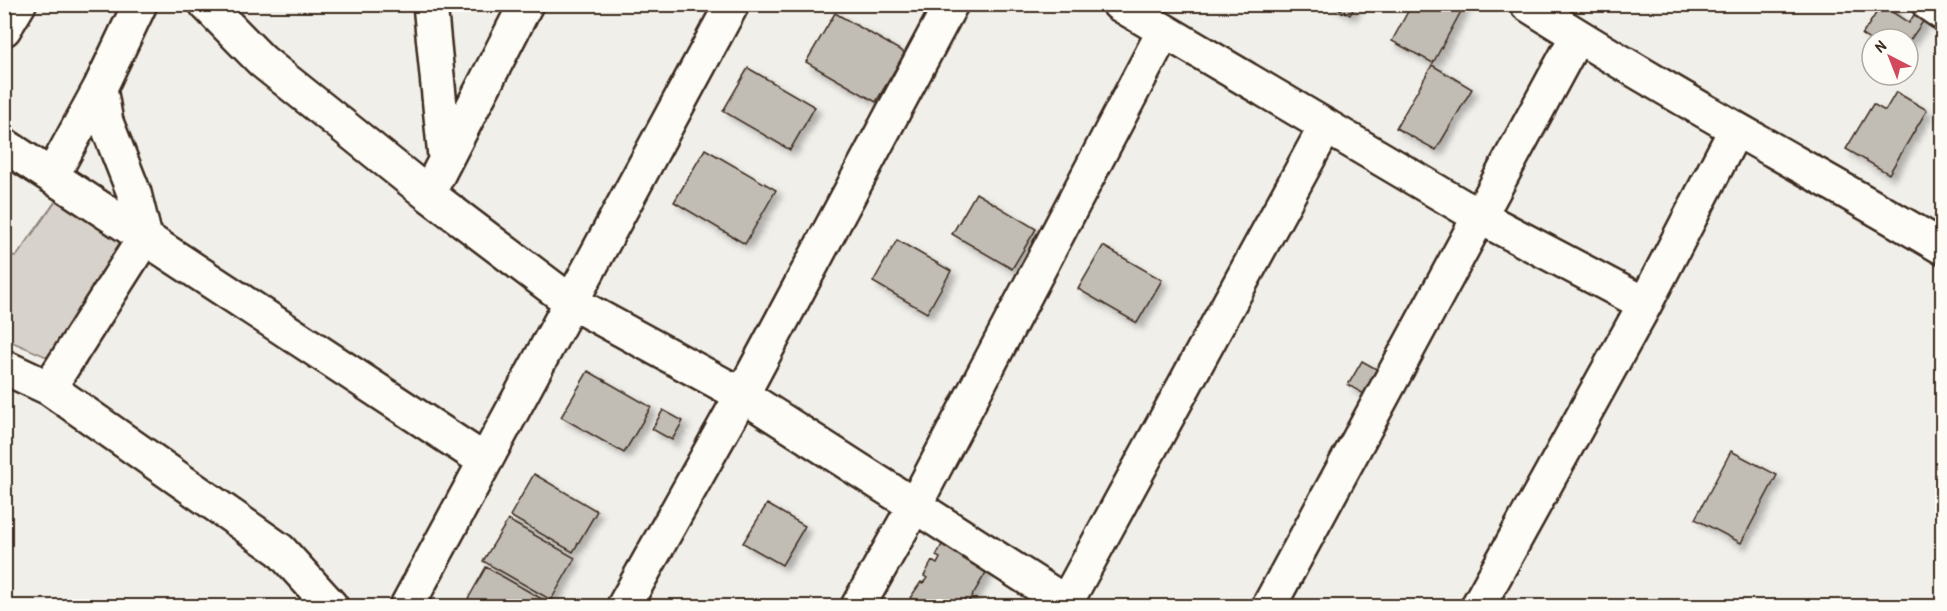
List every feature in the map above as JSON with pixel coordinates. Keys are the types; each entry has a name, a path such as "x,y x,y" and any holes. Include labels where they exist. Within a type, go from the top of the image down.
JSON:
{"street":[{"path":"4,29 19,4"},
{"path":"52,176 100,88 141,4"},
{"path":"206,4 262,61 428,194 571,302 742,395 1067,605 1326,126"},
{"path":"430,4 445,157"},
{"path":"428,194 445,157 526,4"},
{"path":"407,606 732,4"},
{"path":"624,606 742,395 951,4"},
{"path":"1119,4 1480,217 1645,304"},
{"path":"1527,4 1577,36 1942,247"},
{"path":"1929,4 1942,13"},
{"path":"858,606 915,505 1164,31"},
{"path":"1269,606 1577,36"},
{"path":"49,387 145,237 134,193 106,122 100,88"},
{"path":"1478,606 1645,304 1736,129"},
{"path":"4,145 485,461"},
{"path":"4,367 49,387 280,550 331,606"}],"shaded area":[{"path":"64,189 159,216 82,372 5,339 4,252 16,257"}],"building":[{"path":"1330,4 1356,4 1350,15"},
{"path":"1412,4 1465,4 1433,63 1392,41"},
{"path":"1882,4 1896,4 1892,12 1909,23 1917,10 1927,16 1919,27 1867,27"},
{"path":"835,13 905,53 876,102 806,62"},
{"path":"1432,65 1472,89 1436,150 1396,128"},
{"path":"748,68 815,107 790,150 723,111"},
{"path":"1896,92 1927,110 1889,174 1846,149 1873,104 1885,111"},
{"path":"705,149 776,190 745,244 674,202"},
{"path":"976,193 1036,229 1012,269 952,234"},
{"path":"897,240 951,271 927,313 873,282"},
{"path":"1103,246 1162,280 1137,323 1078,289"},
{"path":"1362,361 1398,381 1384,405 1348,385"},
{"path":"588,371 651,407 624,453 561,417"},
{"path":"663,410 683,421 672,440 652,429"},
{"path":"1731,451 1777,475 1741,543 1695,519"},
{"path":"534,474 597,511 573,552 510,516"},
{"path":"767,504 805,526 782,565 743,543"},
{"path":"508,520 575,558 551,600 483,561"},
{"path":"947,535 993,561 966,606 959,602 956,606 925,606 910,598 921,582 923,583 927,578 924,576 932,561 937,564 940,558 936,556"},
{"path":"486,567 547,602 544,606 464,606"}]}
